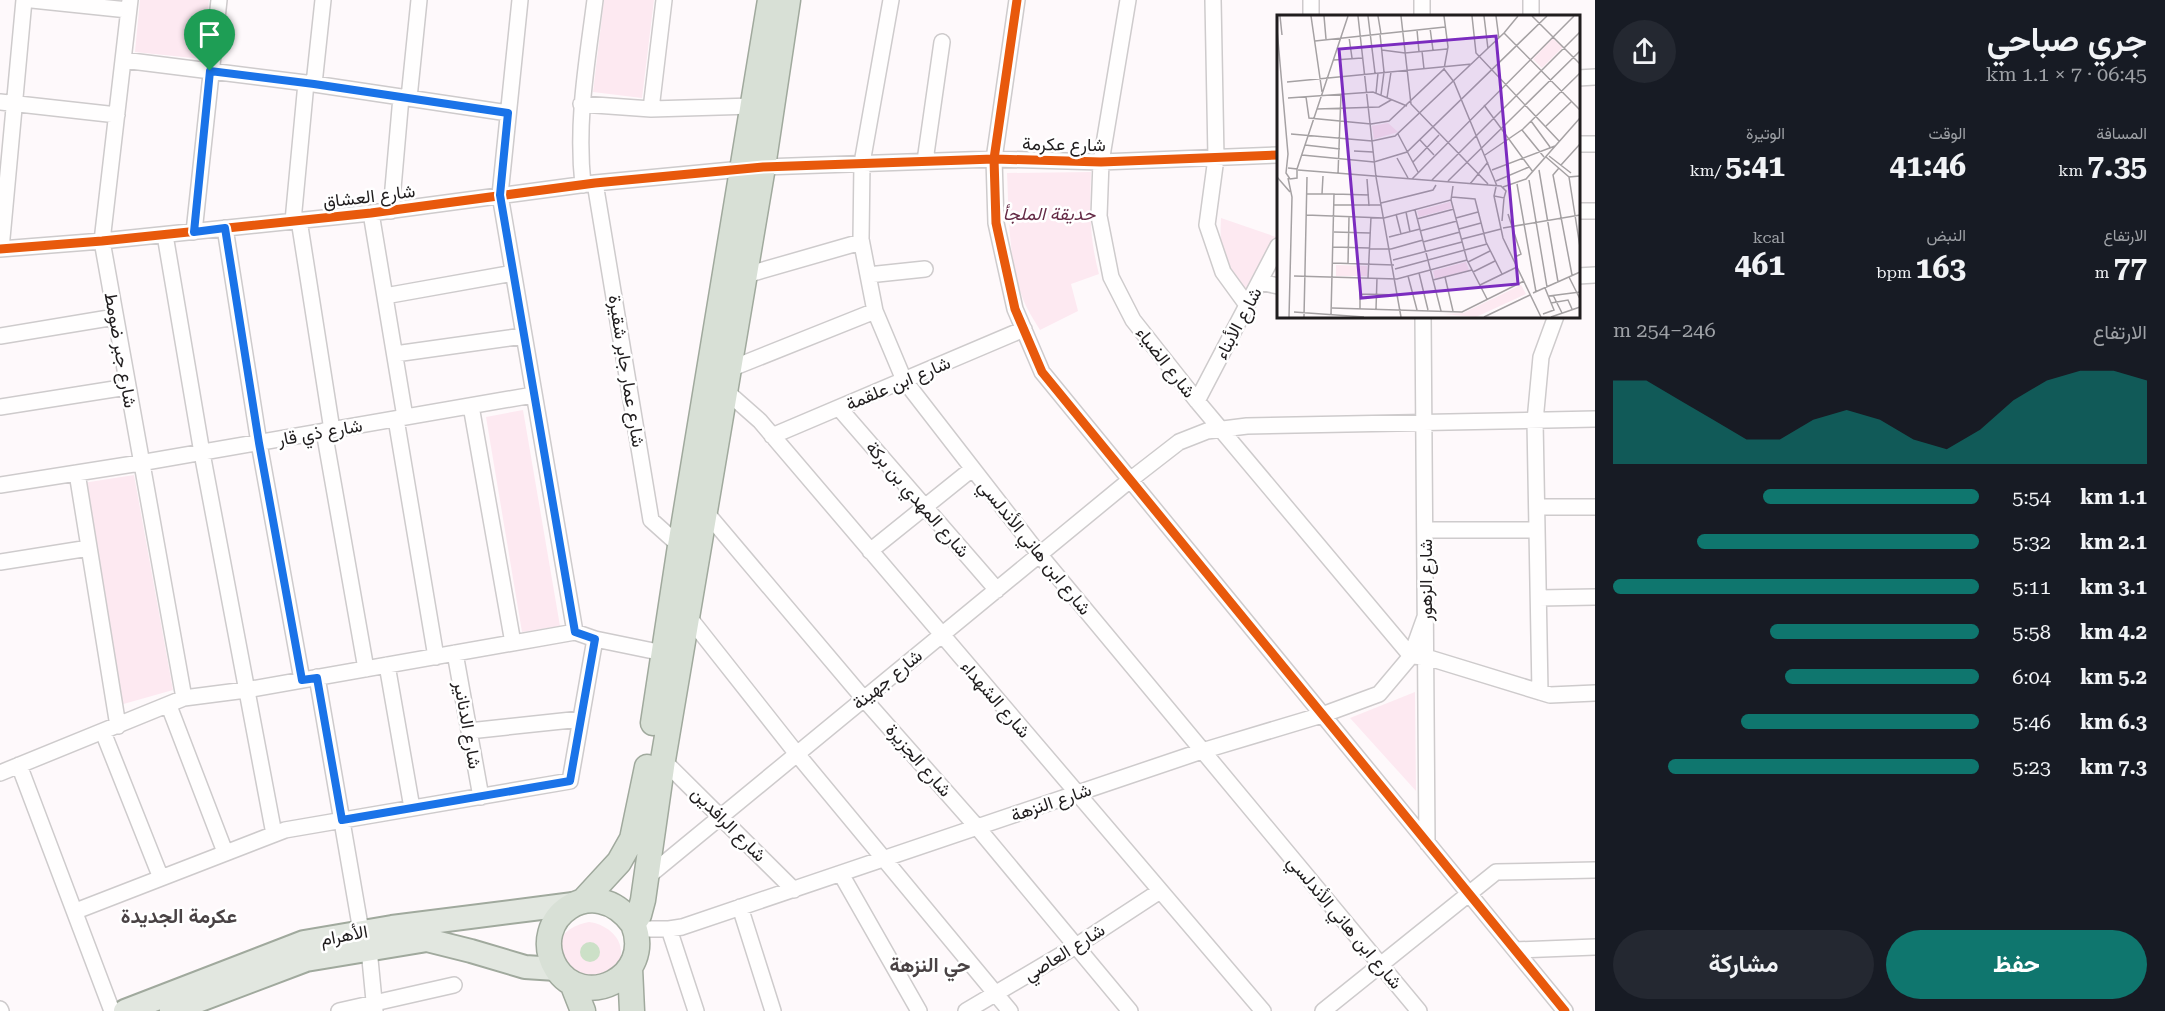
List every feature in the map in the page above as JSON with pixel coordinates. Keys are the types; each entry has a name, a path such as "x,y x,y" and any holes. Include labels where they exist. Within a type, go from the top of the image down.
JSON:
{"highway":[{"path":"634,927 639,915 663,760 746,274 753,168 753,106 770,0"},
{"path":"583,1011 549,952 550,933 558,916 579,902 619,862 632,839 648,763 680,546 788,0"},
{"path":"564,976 588,988 604,987 619,981 636,956 638,942 634,927 625,913 613,904 599,900 579,902"},
{"path":"630,968 632,1011"}],"main road":[{"name":"الأهرام","path":"176,1010 365,940 474,917 579,902"},
{"path":"471,951 480,944 485,934 480,921 474,917"},
{"name":"الأهرام","path":"125,1011 304,942 427,940 564,976"}],"street":[{"path":"1,249 7,102 24,0"},
{"path":"32,0 129,5"},
{"path":"194,232 219,0"},
{"path":"323,0 310,84 296,221 366,669"},
{"path":"391,211 419,0"},
{"path":"520,0 500,195 575,632"},
{"name":"شارع عمار جابر شقيرة","path":"595,0 581,104 579,140 651,520 680,546"},
{"path":"651,109 664,0"},
{"name":"شارع ابن هاني الأندلسي","path":"891,0 862,163 861,242 875,311 904,380 1039,554 1419,1011"},
{"path":"1017,0 994,159 996,223 1015,309 1042,372 1565,1011"},
{"name":"شارع الضياء","path":"1128,0 1101,162 1099,216 1111,277 1133,320 1219,429 1418,657"},
{"path":"1213,0 1216,158 1207,225 1223,272 1247,305"},
{"name":"شارع جبر ضومط","path":"129,5 102,241 140,463 184,698"},
{"path":"925,161 942,42"},
{"path":"123,60 508,113"},
{"path":"1580,78 1595,77"},
{"path":"7,102 117,115"},
{"path":"581,104 651,109 753,106"},
{"name":"شارع عكرمة","path":"753,168 994,159 1101,162 1277,155"},
{"name":"شارع العشاق","path":"1,249 165,235 391,211 589,184 753,168"},
{"path":"371,213 395,354 401,418 436,657"},
{"path":"225,228 259,443 342,820 375,1007"},
{"path":"165,235 202,453 274,834"},
{"path":"746,274 861,242"},
{"name":"شارع الأبناء","path":"1197,401 1277,248"},
{"path":"868,275 925,269"},
{"path":"385,296 513,273"},
{"path":"1580,276 1595,275"},
{"path":"1260,282 1277,286"},
{"path":"728,380 875,311"},
{"path":"0,336 115,317"},
{"name":"شارع الزهور","path":"1421,318 1425,617"},
{"path":"1540,692 1535,421 1541,357 1555,318"},
{"name":"شارع ابن علقمة","path":"772,436 1024,330"},
{"path":"395,354 524,336"},
{"name":"شارع الشهداء","path":"728,380 772,436 1263,1011"},
{"path":"0,406 127,387"},
{"name":"شارع ذي قار","path":"0,485 202,453 533,395"},
{"path":"471,406 513,643"},
{"name":"شارع المهدي بن بركة","path":"839,408 997,590"},
{"name":"شارع جهينة","path":"645,879 1039,554 1179,442 1207,431 1247,426 1595,419"},
{"path":"870,551 972,469"},
{"path":"77,473 118,726"},
{"path":"1537,507 1595,507"},
{"name":"شارع الجزيرة","path":"705,511 864,699 978,827 1130,1011"},
{"path":"1425,530 1537,530"},
{"path":"0,562 89,548"},
{"path":"1539,598 1595,597"},
{"path":"688,616 797,754 1010,1011"},
{"name":"شارع النزهة","path":"634,927 669,929 740,907 1202,751 1379,694 1418,657 1425,617"},
{"path":"0,773 184,698 246,690 575,632 595,639 663,653"},
{"path":"76,911 274,834 570,781 595,639"},
{"name":"شارع الدنانير","path":"455,653 481,797"},
{"path":"1427,843 1418,657 1540,692 1550,694 1595,693"},
{"path":"387,665 412,808"},
{"path":"169,706 225,852"},
{"path":"469,731 581,719"},
{"path":"103,732 161,878"},
{"name":"شارع الرافدين","path":"663,760 722,816 794,890"},
{"path":"19,765 112,1011"},
{"path":"1323,1011 1496,872 1595,870"},
{"path":"841,874 919,1011"},
{"name":"شارع العاصي","path":"966,1011 1076,946 1160,891"},
{"path":"740,907 773,1011"},
{"path":"669,929 696,1011"},
{"path":"1515,950 1595,947"},
{"path":"339,1011 375,1007 454,985"}],"green space":[{"path":"140,0 209,0 203,59 135,52"},
{"path":"604,0 654,0 642,98 593,92"},
{"name":"حديقة الملجأ","path":"1091,172 1090,211 1099,274 1071,284 1078,311 1040,330 1026,306 1016,275 1010,241 1007,173"},
{"path":"1221,218 1276,237 1246,292 1224,258"},
{"path":"523,410 560,626 522,632 486,417"},
{"path":"134,475 173,690 120,705 83,483"},
{"path":"1415,692 1416,791 1350,718"},
{"path":"589,922 609,930 621,948 618,964 605,979 568,973 561,955 561,940 566,932 575,926"}],"shaded area":[{"path":"590,942 597,945 600,952 597,959 590,962 583,959 580,952 583,945"}],"cycle path":[{"path":"1017,0 994,159 996,223 1015,309 1042,372 1565,1011"},
{"path":"0,249 102,241 371,213 595,183 763,167 994,159 1101,162 1277,155"}],"district":[{"name":"عكرمة الجديدة","path":"179,916"},
{"name":"حي النزهة","path":"930,965"}],"route":[{"path":"210,71 508,113 500,195 533,395 575,632 595,639 570,781 342,820 317,678 302,680 259,443 225,228 194,232 210,71"}]}
